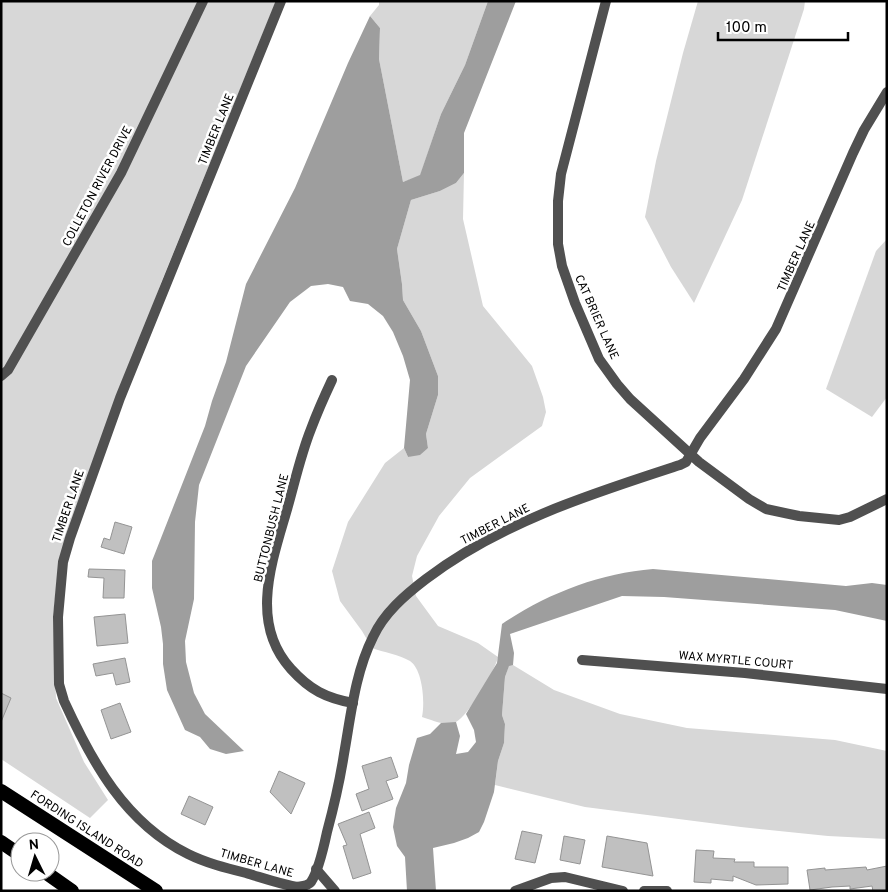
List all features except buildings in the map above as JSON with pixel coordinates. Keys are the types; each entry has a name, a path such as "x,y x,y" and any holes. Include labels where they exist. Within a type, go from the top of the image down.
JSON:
{"highway":[{"name":"FORDING ISLAND ROAD","path":"1,791 156,891"},
{"path":"59,882 72,891"}],"street":[{"name":"COLLETON RIVER DRIVE","path":"1,376 8,370 120,174 203,1"},
{"name":"TIMBER LANE","path":"280,1 120,398 70,538 64,562 58,617 59,684 64,701 78,731 109,784 134,815 158,836 197,858 292,886 306,886 316,869 337,794 353,703 362,666 372,638 393,606 432,574 472,547 510,527 602,490 686,462 700,438 749,372 776,329 853,153 864,130 887,92"},
{"name":"CAT BRIER LANE","path":"606,1 559,183 560,257 579,312 606,369 630,399 691,454 760,506 776,511 828,520 839,520 850,517 887,499"},
{"name":"BUTTONBUSH LANE","path":"332,380 310,430 276,550 268,583 267,613 271,634 276,647 297,676 323,695 353,703"},
{"name":"WAX MYRTLE COURT","path":"582,660 745,673 887,689"},
{"path":"316,869 335,891"},
{"path":"514,891 551,878 565,877 623,891"},
{"path":"644,891 667,891"}],"shaded area":[{"path":"1,1 276,1 161,283 59,561 53,617 56,698 84,762 108,800 90,818 1,759"},
{"path":"379,1 488,1 465,65 441,114 420,176 403,182 379,59 380,28 370,16 379,5"},
{"path":"488,1 516,1 464,133 464,173 456,183 440,191 411,200 397,249 403,300 421,331 438,376 438,395 426,434 428,448 420,455 408,457 404,448 410,380 393,332 383,316 368,304 350,301 343,287 328,284 311,286 290,302 246,366 199,485 195,522 194,599 185,641 186,662 194,693 205,714 244,751 226,754 210,749 200,737 185,730 167,690 163,664 161,627 152,588 152,561 205,426 226,362 246,284 295,188 370,16 380,28 379,59 403,182 420,175 441,114 465,65"},
{"path":"698,1 805,1 742,200 694,303 671,267 645,217 656,161"},
{"path":"464,173 463,219 483,306 532,366 546,412 542,426 470,478 439,516 417,556 412,576 416,596 438,626 478,643 498,657 487,682 474,702 461,718 456,722 448,724 422,717 422,687 414,665 401,657 372,648 340,601 332,571 348,522 385,463 404,448 408,457 428,448 426,434 438,395 438,376 421,331 403,300 397,249 411,200 440,191 456,183"},
{"path":"887,239 887,397 872,417 826,389 876,251"},
{"path":"653,569 846,586 872,583 887,585 887,621 835,610 664,597 622,596 510,634 514,653 513,665 509,666 505,677 502,715 505,724 504,743 498,761 494,792 484,822 479,832 468,838 433,848 436,891 407,891 405,857 397,846 393,827 396,808 406,783 417,738 430,734 441,723 456,722 460,736 456,754 468,752 476,742 474,730 466,714 497,663 502,624 537,603 574,587 613,575"},
{"path":"509,665 513,665 554,690 620,714 687,728 835,740 887,751 887,839 828,836 741,827 585,807 495,785 498,761 504,743 505,724 502,715 505,677"}]}
